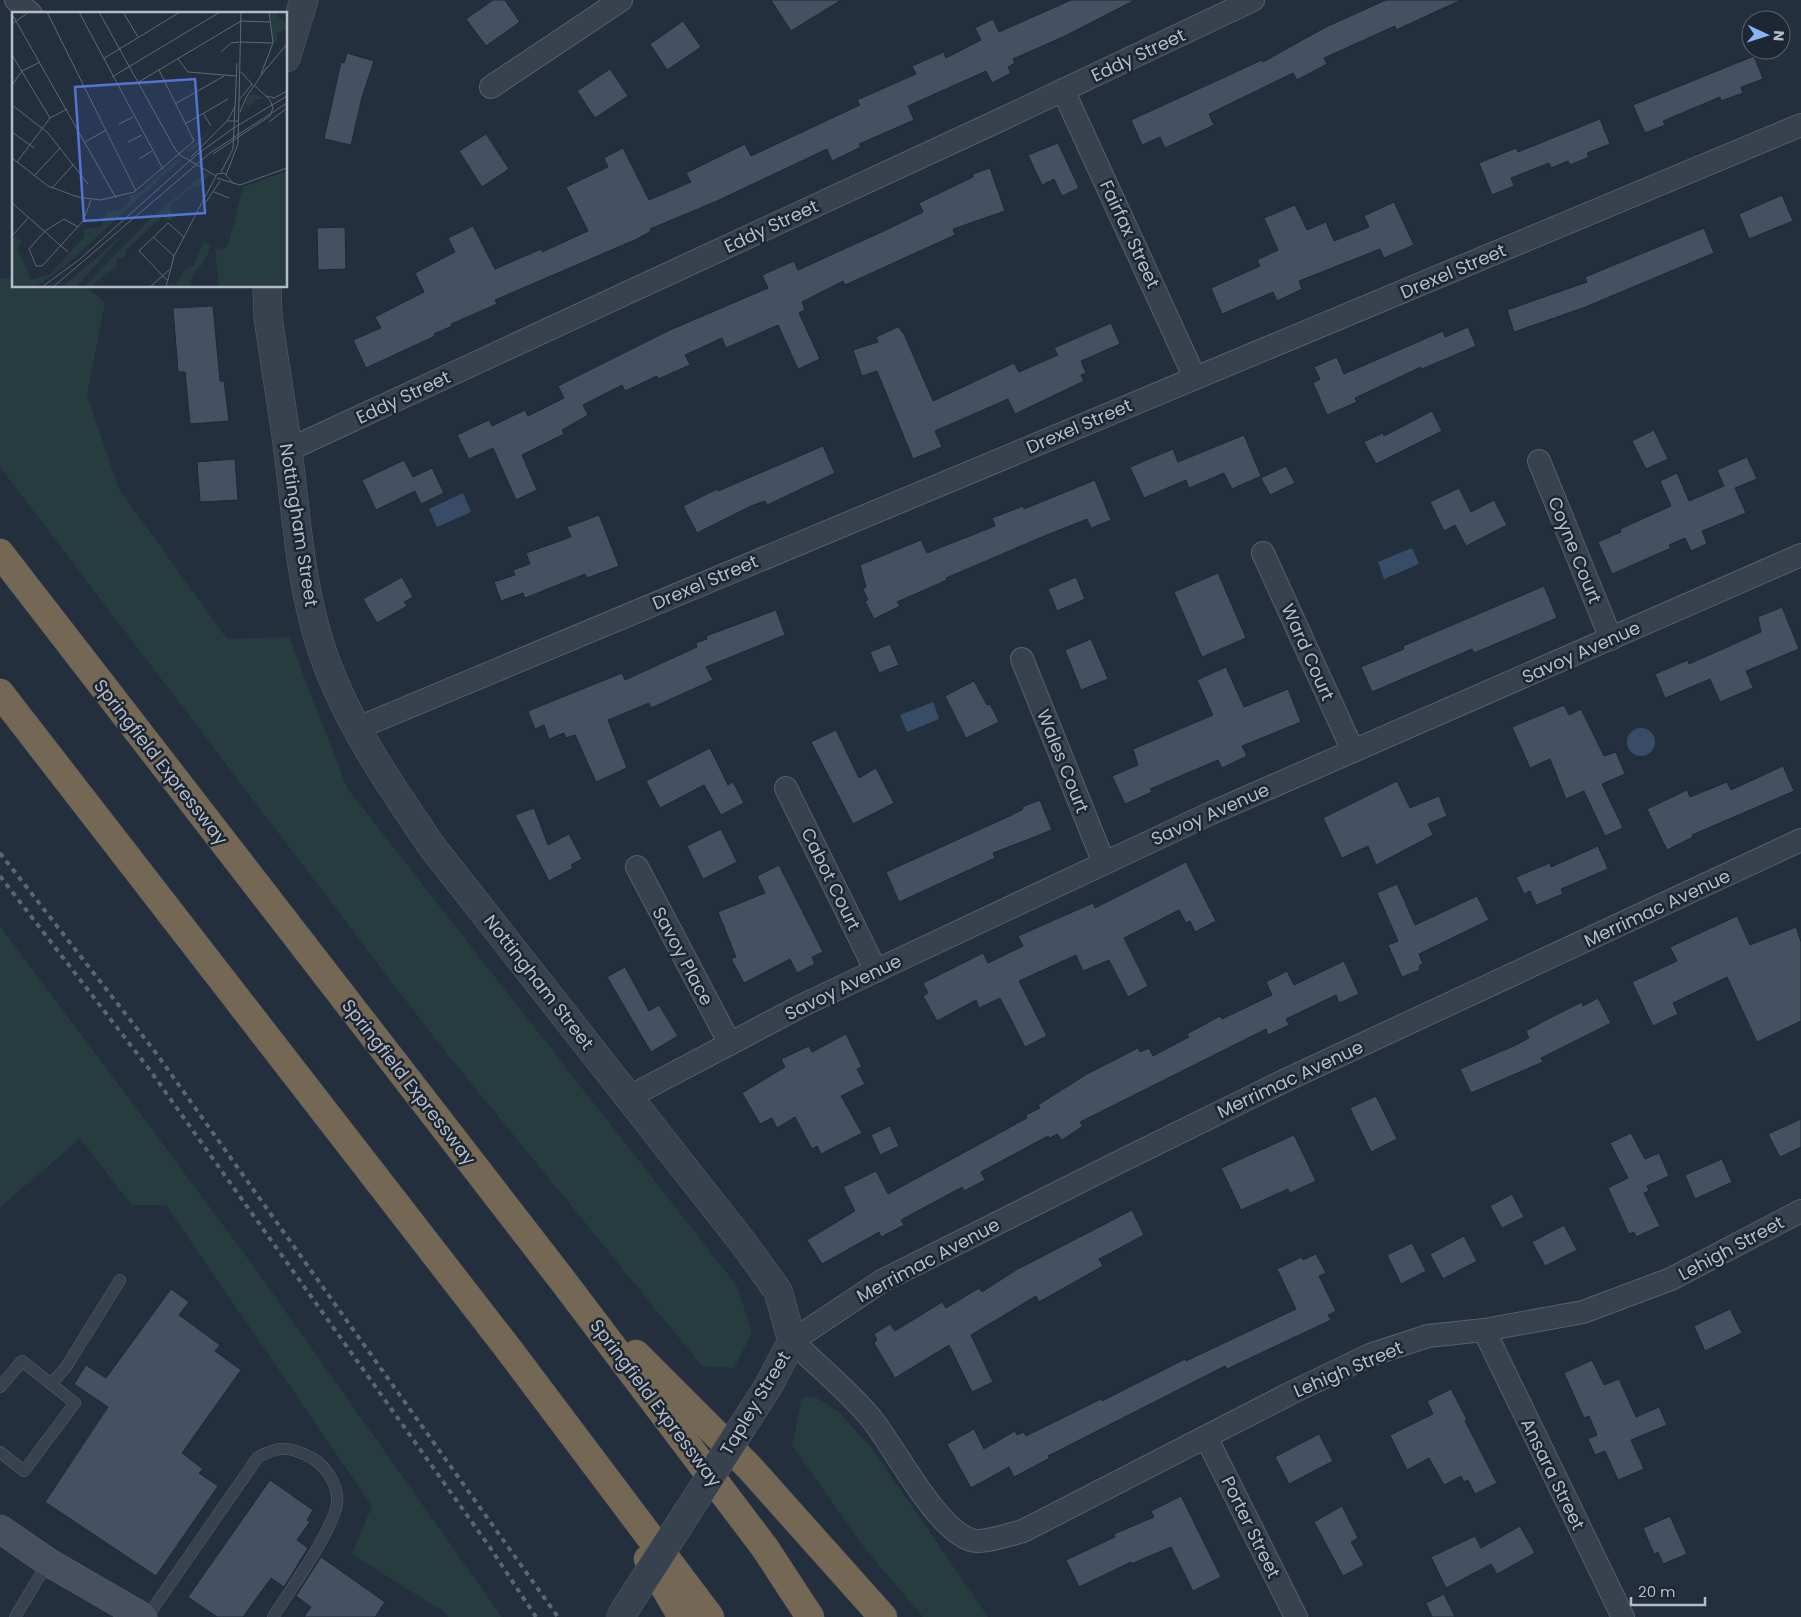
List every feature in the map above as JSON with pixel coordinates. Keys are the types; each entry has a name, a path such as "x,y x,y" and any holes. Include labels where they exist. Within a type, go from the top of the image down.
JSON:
{"highway":[{"name":"Springfield Expressway","path":"0,553 563,1281 765,1548 810,1617"},
{"path":"0,693 577,1439 710,1617"},
{"path":"563,1281 749,1467 883,1617"},
{"path":"577,1439 682,1617"}],"main road":[{"path":"0,1529 48,1562 143,1617"},
{"path":"48,1562 112,1617"}],"street":[{"path":"16,0 29,12"},
{"path":"288,52 304,0"},
{"path":"491,87 622,0"},
{"name":"Eddy Street","path":"288,450 1063,90 1252,0"},
{"name":"Fairfax Street","path":"1063,90 1195,378"},
{"name":"Drexel Street","path":"358,728 1801,125"},
{"name":"Nottingham Street","path":"267,288 268,316 288,450 303,579 319,641 340,694 396,793 434,848 744,1244 778,1291 792,1341"},
{"name":"Coyne Court","path":"1539,461 1611,639"},
{"name":"Ward Court","path":"1263,553 1353,751"},
{"name":"Savoy Avenue","path":"629,1097 803,1005 1209,814 1801,554"},
{"name":"Wales Court","path":"1022,658 1104,863"},
{"name":"Cabot Court","path":"786,788 876,970"},
{"name":"Merrimac Avenue","path":"792,1341 882,1281 1119,1162 1286,1080 1801,840"},
{"name":"Savoy Place","path":"637,867 730,1044"},
{"name":"Lehigh Street","path":"792,1341 871,1418 924,1494 953,1531 972,1541 1023,1531 1370,1355 1428,1336 1484,1330 1583,1312 1663,1282 1801,1211"},
{"name":"Ansara Street","path":"1484,1330 1623,1617"},
{"name":"Tapley Street","path":"620,1617 769,1385 792,1341"},
{"name":"Porter Street","path":"1206,1437 1296,1617"}],"lane":[{"path":"51,1384 66,1367 120,1280"},
{"path":"0,1387 22,1361 75,1403 24,1471 1,1457"},
{"path":"147,1617 258,1457 276,1448 299,1452 321,1463 334,1483 337,1501 332,1522 273,1617"},
{"path":"15,1617 48,1562"}],"green space":[{"path":"12,276 12,288 88,288 105,302 87,395 119,489 227,639 289,637 347,788 737,1286 752,1333 734,1368 702,1366 436,1040 0,467 0,279"},
{"path":"0,926 249,1260 502,1617 448,1617 444,1612 352,1554 372,1506 166,1205 132,1205 80,1139 0,1207"},
{"path":"815,1397 838,1411 873,1450 988,1617 923,1617 863,1546 792,1445 802,1398"}],"water":[{"path":"463,493 471,512 437,527 429,509"},
{"path":"1412,548 1419,564 1384,579 1378,562"},
{"path":"933,702 939,719 907,732 900,715"},
{"path":"1641,728 1651,732 1655,742 1651,752 1641,756 1631,752 1627,742 1631,732"}],"building":[{"path":"493,0 505,0 520,22 486,46 466,19"},
{"path":"771,0 841,0 791,31"},
{"path":"1071,0 1135,0 1065,36 1013,59 1015,63 1008,67 1011,73 992,83 986,71 908,106 914,120 859,144 861,147 832,161 827,149 717,201 650,229 651,231 637,239 495,300 497,304 451,324 452,326 434,334 435,336 366,368 353,340 381,328 375,317 424,292 415,273 455,252 448,238 473,226 495,269 541,249 542,252 588,231 566,187 608,167 604,158 623,148 649,200 691,182 686,173 745,144 751,156 860,105 857,100 916,74 912,66 944,52 946,58 981,40 975,28 993,19 999,32"},
{"path":"1386,0 1461,0 1396,30 1395,26 1324,58 1327,64 1297,80 1293,73 1209,114 1214,125 1165,148 1160,137 1142,145 1131,120 1262,60 1263,62 1326,27"},
{"path":"683,21 701,47 667,70 650,44"},
{"path":"347,53 374,61 362,97 351,145 324,139 341,62 344,63"},
{"path":"1744,60 1756,60 1763,79 1741,87 1743,93 1721,101 1720,97 1663,121 1665,125 1645,133 1633,105"},
{"path":"610,69 628,96 595,118 577,91"},
{"path":"1600,119 1610,144 1587,153 1589,157 1570,165 1568,161 1551,168 1549,163 1511,178 1514,186 1492,195 1479,163 1516,148 1518,152"},
{"path":"486,134 509,169 482,187 459,151"},
{"path":"1058,143 1079,188 1062,196 1054,179 1042,185 1028,155"},
{"path":"990,168 1005,211 953,229 955,235 845,285 843,281 802,302 805,310 799,313 820,359 798,369 778,325 726,348 722,338 685,355 690,365 658,379 657,376 625,391 622,385 583,405 588,415 562,430 564,434 522,455 537,490 516,500 493,448 469,459 457,435 489,420 492,426 525,410 528,416 564,398 558,386 670,330 768,288 762,275 794,261 798,270 886,230 923,212 919,203 973,177 973,174"},
{"path":"1782,195 1793,221 1749,239 1739,214"},
{"path":"1394,202 1414,245 1384,258 1380,249 1299,281 1302,289 1277,301 1273,292 1222,314 1211,288 1260,266 1257,260 1278,250 1264,218 1295,205 1307,230 1326,222 1334,241 1369,227 1364,216"},
{"path":"345,227 346,269 318,270 317,228"},
{"path":"1704,228 1714,253 1583,308 1514,332 1507,310 1587,282 1585,277"},
{"path":"213,306 220,381 224,381 229,421 190,424 185,372 178,372 173,308"},
{"path":"1111,323 1120,344 1081,361 1086,373 1081,375 1084,381 1015,414 1008,399 935,431 942,447 913,459 877,371 862,376 853,350 878,342 876,337 898,327 904,334 933,401 1014,363 1019,372 1058,355 1054,348"},
{"path":"1468,327 1476,346 1422,369 1421,367 1355,398 1357,402 1327,415 1313,383 1320,379 1314,367 1337,357 1344,374 1443,331 1445,337"},
{"path":"1432,411 1442,431 1376,464 1364,442 1383,433 1384,436"},
{"path":"1654,430 1668,459 1646,469 1632,441"},
{"path":"1244,435 1261,476 1232,489 1224,473 1189,488 1186,480 1144,498 1130,467 1173,449 1178,462"},
{"path":"823,446 835,473 767,505 765,501 751,506 697,533 683,506 717,489 718,491"},
{"path":"1747,457 1757,479 1735,488 1746,513 1702,531 1707,544 1691,551 1685,538 1669,545 1671,548 1612,574 1598,542 1621,532 1620,529 1671,506 1660,481 1677,473 1689,501 1724,486 1717,470"},
{"path":"235,459 238,500 200,502 197,462"},
{"path":"404,460 413,477 432,468 444,493 421,504 415,491 376,510 362,480"},
{"path":"1286,466 1295,483 1270,495 1261,478"},
{"path":"1095,480 1111,520 1091,528 1087,519 1042,537 946,578 947,580 897,602 900,606 874,619 865,601 868,600 863,589 866,587 860,565 921,540 927,553 995,526 992,518 1023,506 1024,509"},
{"path":"1459,488 1471,512 1494,500 1507,525 1466,546 1455,525 1444,531 1430,502"},
{"path":"599,515 619,566 587,578 585,574 525,598 523,593 501,601 494,582 515,575 513,570 530,564 526,553 571,537 567,527"},
{"path":"1218,573 1246,638 1202,657 1174,592"},
{"path":"402,577 413,597 404,602 407,606 377,623 363,599"},
{"path":"1076,577 1085,599 1057,611 1048,589"},
{"path":"1544,586 1557,618 1474,653 1472,649 1372,692 1361,667 1404,649 1403,646"},
{"path":"1782,607 1799,649 1746,671 1753,688 1720,702 1710,679 1665,698 1655,674 1688,660 1689,664 1761,632 1758,617"},
{"path":"776,610 785,635 706,667 713,680 651,708 649,703 608,720 627,768 596,782 575,735 566,738 564,733 549,739 544,725 535,729 528,711 622,673 625,680 697,647 696,643 707,639 706,636"},
{"path":"1091,639 1108,679 1081,690 1065,650"},
{"path":"890,644 899,665 879,673 870,652"},
{"path":"1226,667 1244,707 1288,689 1301,722 1242,746 1247,756 1222,768 1218,760 1150,789 1152,792 1125,804 1112,776 1138,765 1133,749 1213,715 1197,680"},
{"path":"974,681 987,705 990,704 999,722 966,738 945,696"},
{"path":"1564,705 1569,715 1581,709 1604,756 1616,752 1625,774 1602,784 1623,828 1605,836 1584,791 1566,799 1550,759 1530,768 1512,727"},
{"path":"836,730 859,778 876,768 894,803 853,824 811,742"},
{"path":"710,748 728,785 733,782 744,803 721,815 704,785 660,808 646,781"},
{"path":"1783,766 1794,791 1692,835 1693,837 1667,850 1647,809 1687,790 1690,797 1727,782 1731,790"},
{"path":"1397,781 1410,808 1439,796 1447,816 1428,824 1433,835 1376,865 1368,846 1342,858 1323,818"},
{"path":"1040,800 1052,830 993,853 995,858 899,902 886,872 1012,815 1023,809 1022,807"},
{"path":"534,808 548,845 569,834 582,859 571,865 573,868 549,881 515,815"},
{"path":"721,829 737,862 703,879 687,846"},
{"path":"1598,846 1608,869 1561,889 1563,894 1536,905 1530,891 1524,894 1516,877 1550,863 1551,867"},
{"path":"1186,862 1216,921 1195,932 1190,921 1186,923 1179,910 1124,938 1148,986 1128,997 1109,960 1083,971 1076,955 1019,981 1047,1036 1025,1047 1000,998 979,1008 976,1000 937,1021 923,996 928,993 923,983 983,953 988,963 1023,946 1018,936 1093,903 1095,908"},
{"path":"779,865 823,952 812,957 815,964 797,973 790,959 744,983 731,959 736,957 718,912 765,893 757,876"},
{"path":"1397,884 1415,925 1477,896 1489,920 1419,954 1423,964 1419,966 1420,970 1402,977 1388,945 1398,941 1377,893"},
{"path":"1737,916 1750,945 1796,927 1801,942 1801,1021 1757,1042 1727,977 1673,1003 1678,1014 1653,1026 1632,982 1677,961 1670,947"},
{"path":"1344,961 1359,994 1339,1003 1336,995 1286,1019 1289,1025 1268,1035 1266,1029 1080,1122 1083,1126 1062,1140 1057,1134 1050,1138 1048,1136 981,1172 985,1180 964,1191 962,1187 901,1220 904,1225 881,1237 879,1232 822,1264 807,1240 855,1211 843,1187 876,1171 888,1194 1027,1118 1026,1115 1040,1108 1038,1105 1087,1074 1138,1048 1140,1052 1149,1048 1153,1056 1189,1037 1187,1034 1220,1016 1222,1019 1272,995 1266,982 1287,971 1294,985"},
{"path":"625,967 649,1011 659,1005 678,1036 651,1052 607,977"},
{"path":"1598,998 1611,1023 1541,1058 1543,1062 1471,1093 1460,1069 1516,1045 1529,1038 1526,1031 1582,1002 1583,1006"},
{"path":"846,1034 862,1067 857,1069 865,1084 841,1096 862,1133 821,1154 817,1146 812,1149 795,1117 777,1128 772,1118 760,1124 742,1093 785,1067 781,1059 809,1046 812,1052"},
{"path":"1376,1096 1397,1139 1371,1152 1350,1108"},
{"path":"1801,1119 1801,1147 1780,1157 1768,1134"},
{"path":"890,1126 899,1146 880,1155 871,1135"},
{"path":"1631,1133 1645,1159 1659,1153 1669,1176 1647,1186 1649,1191 1644,1193 1660,1226 1636,1237 1634,1232 1629,1234 1608,1188 1628,1178 1610,1143"},
{"path":"1294,1135 1316,1181 1290,1193 1288,1189 1241,1210 1221,1168"},
{"path":"1722,1159 1732,1182 1695,1199 1685,1175"},
{"path":"1512,1194 1524,1217 1502,1228 1490,1206"},
{"path":"1132,1210 1144,1235 1099,1259 1103,1266 1039,1302 1036,1296 971,1335 993,1382 972,1392 949,1345 895,1378 874,1343 877,1340 874,1334 890,1324 895,1331 942,1302 946,1308 979,1288 982,1292 1016,1270"},
{"path":"1564,1225 1577,1250 1545,1266 1532,1242"},
{"path":"1464,1236 1477,1261 1443,1279 1430,1254"},
{"path":"1412,1243 1426,1271 1401,1284 1387,1255"},
{"path":"1316,1254 1326,1273 1319,1276 1336,1311 1328,1315 1331,1320 1227,1369 1225,1366 1048,1456 1050,1458 1014,1477 1009,1467 971,1488 947,1444 974,1429 984,1449 1015,1431 1017,1435 1024,1432 1026,1436 1101,1399 1102,1401 1185,1359 1186,1361 1296,1309 1277,1269 1302,1257 1303,1260"},
{"path":"171,1289 189,1302 179,1315 220,1345 215,1351 241,1370 182,1453 203,1469 199,1473 218,1486 156,1576 45,1502 108,1407 74,1384 86,1365 106,1378"},
{"path":"1730,1309 1742,1333 1705,1351 1694,1326"},
{"path":"1592,1360 1604,1385 1619,1379 1636,1417 1659,1407 1667,1425 1631,1440 1644,1469 1618,1480 1605,1451 1595,1455 1588,1439 1597,1435 1589,1416 1584,1418 1564,1373"},
{"path":"1451,1389 1497,1483 1475,1494 1468,1480 1464,1482 1461,1476 1444,1485 1429,1458 1407,1470 1390,1435 1433,1414 1427,1401"},
{"path":"1319,1434 1333,1461 1289,1484 1275,1457"},
{"path":"270,1480 313,1510 307,1520 310,1522 297,1540 308,1548 284,1587 271,1578 243,1617 217,1617 188,1597"},
{"path":"1181,1496 1221,1577 1193,1591 1171,1547 1131,1564 1131,1562 1079,1587 1066,1560 1115,1537 1114,1534 1154,1517 1151,1511"},
{"path":"1342,1506 1358,1538 1351,1542 1364,1565 1343,1576 1314,1522"},
{"path":"1670,1516 1687,1554 1663,1564 1658,1552 1654,1554 1643,1528"},
{"path":"1520,1526 1535,1553 1497,1574 1491,1564 1446,1588 1431,1557 1475,1536 1481,1548"},
{"path":"321,1557 385,1602 375,1617 304,1617 311,1607 296,1596"},
{"path":"1444,1594 1455,1617 1432,1617 1426,1603"}],"railway":[{"path":"0,853 156,1053 558,1617"},
{"path":"0,876 149,1069 489,1546 536,1617"}]}
